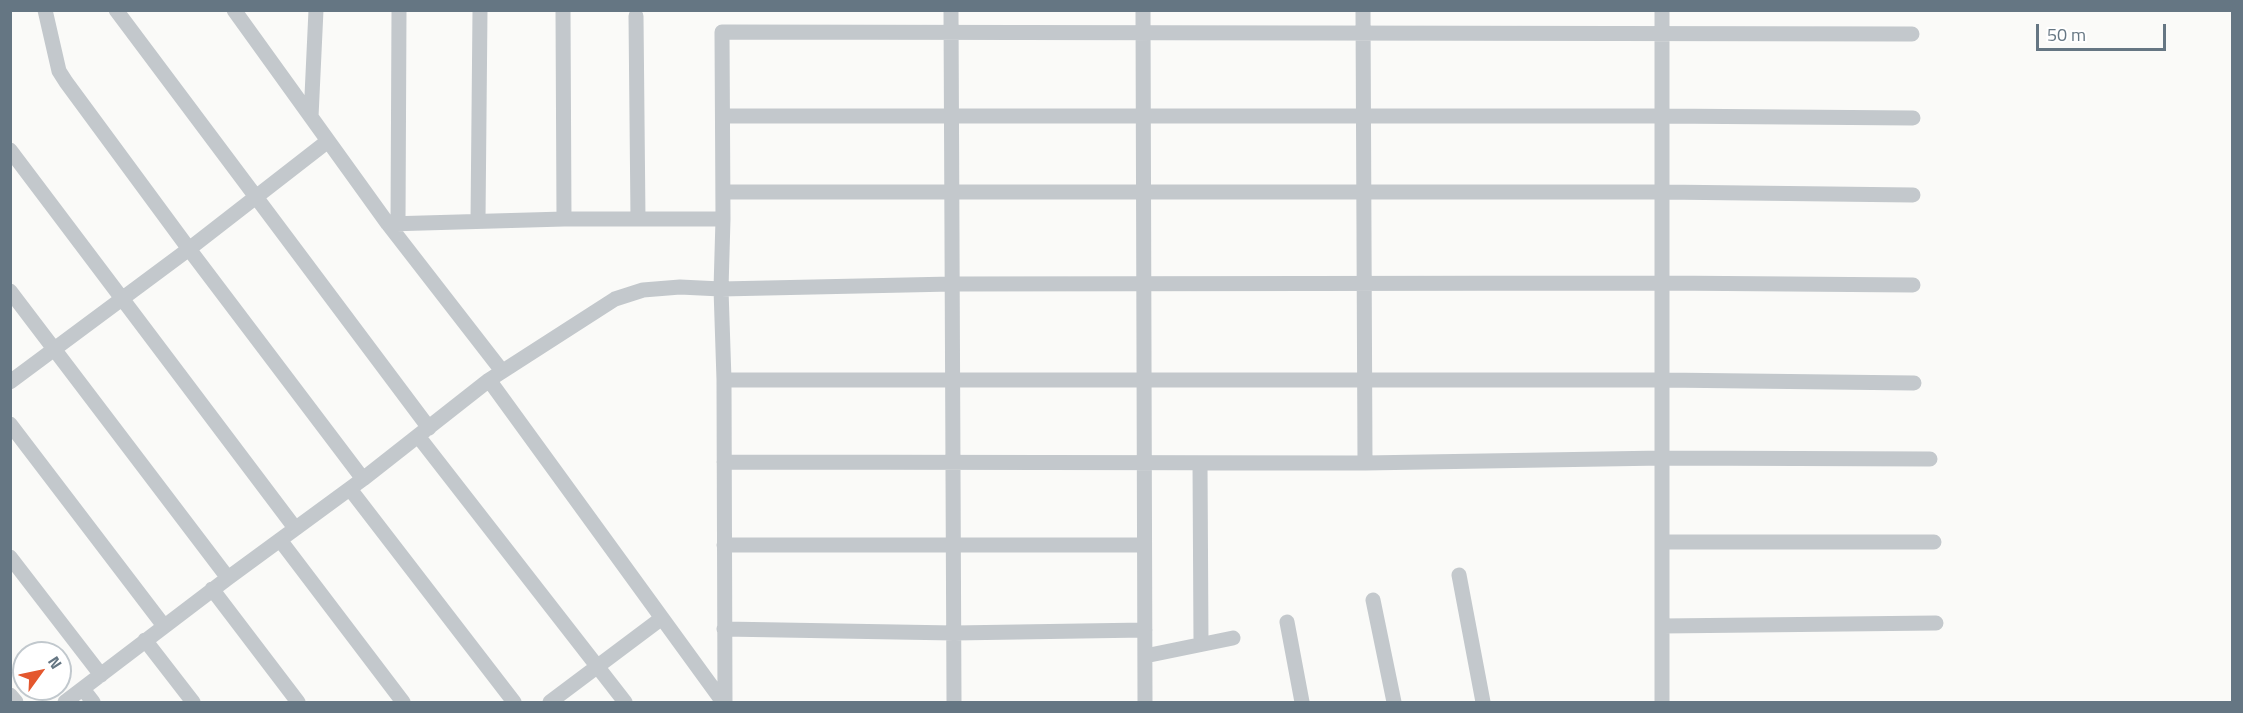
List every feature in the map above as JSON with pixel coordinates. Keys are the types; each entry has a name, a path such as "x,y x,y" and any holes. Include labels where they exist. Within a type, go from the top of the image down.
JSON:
{"street":[{"path":"45,10 60,71 66,82 363,479"},
{"path":"116,10 423,432 625,702"},
{"path":"234,10 244,17 327,141 393,223 502,371"},
{"path":"311,117 316,10"},
{"path":"393,223 399,10"},
{"path":"478,220 480,10"},
{"path":"563,10 564,219"},
{"path":"951,10 954,702"},
{"path":"1143,10 1145,702"},
{"path":"1364,10 1365,463"},
{"path":"1662,10 1664,283 1662,702"},
{"path":"636,16 638,219"},
{"path":"724,702 722,32 1912,34"},
{"path":"723,116 1913,118"},
{"path":"10,382 189,249 327,141"},
{"path":"10,150 295,528"},
{"path":"723,192 1663,192 1913,195"},
{"path":"393,223 478,220 723,219"},
{"path":"65,702 212,589 350,489 489,380 615,299 643,290 680,287 721,289 952,284 1913,285"},
{"path":"10,291 228,578"},
{"path":"489,380 724,702"},
{"path":"724,380 1664,380 1914,383"},
{"path":"10,424 164,626"},
{"path":"724,462 1365,463 1663,458 1930,459"},
{"path":"1200,463 1201,644"},
{"path":"350,489 514,702"},
{"path":"280,540 403,702"},
{"path":"1662,542 1934,542"},
{"path":"724,545 1144,545"},
{"path":"10,557 101,675"},
{"path":"1459,575 1483,702"},
{"path":"212,589 298,702"},
{"path":"1373,600 1394,702"},
{"path":"550,702 662,618"},
{"path":"1287,622 1302,702"},
{"path":"1663,626 1936,623"},
{"path":"724,629 954,633 1145,630"},
{"path":"1145,656 1233,638"},
{"path":"145,640 193,702"},
{"path":"83,688 93,702"},
{"path":"10,695 16,702"}]}
